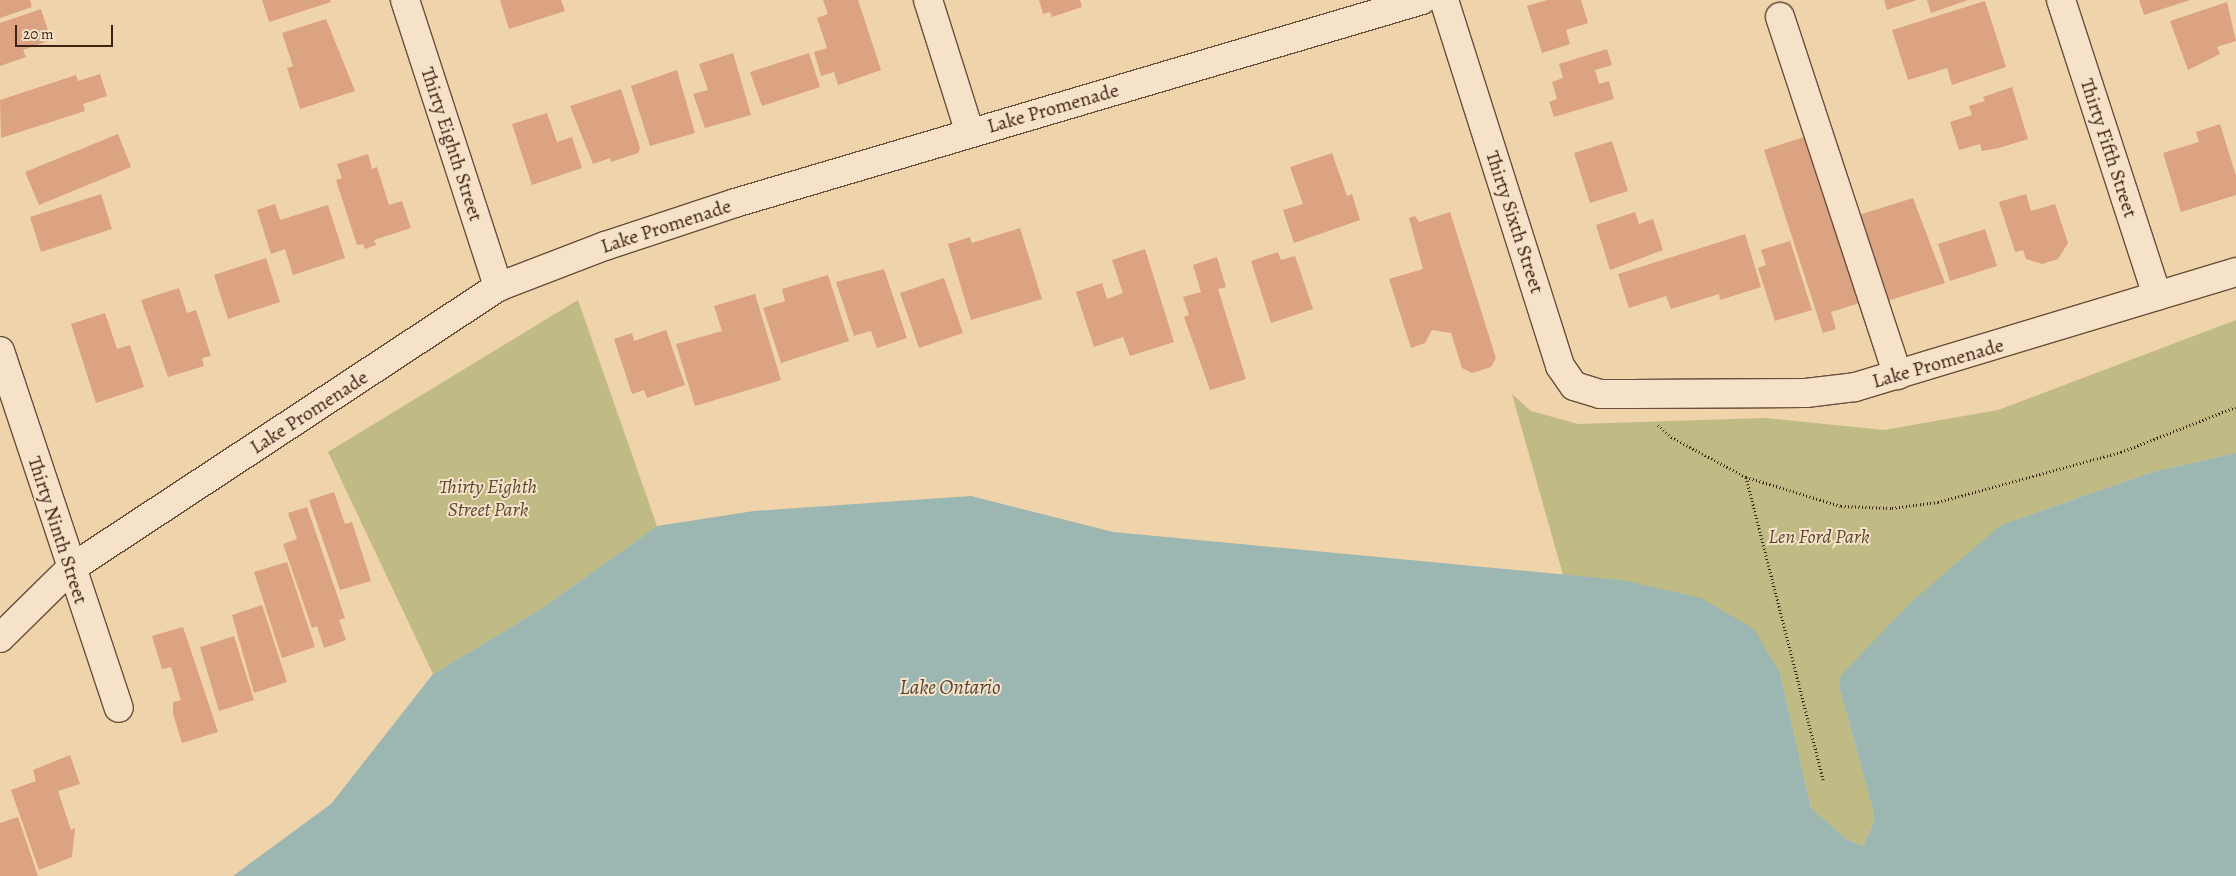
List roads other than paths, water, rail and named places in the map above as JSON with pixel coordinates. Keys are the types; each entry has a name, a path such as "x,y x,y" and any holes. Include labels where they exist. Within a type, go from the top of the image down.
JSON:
{"street":[{"name":"Thirty Eighth Street","path":"405,0 498,287"},
{"path":"928,0 970,132"},
{"name":"Lake Promenade","path":"0,638 70,569 498,287 605,246 970,132 1422,0"},
{"name":"Thirty Sixth Street","path":"1444,0 1560,366 1574,386 1600,394 1631,394"},
{"name":"Thirty Fifth Street","path":"2061,0 2157,296"},
{"path":"1780,17 1898,375"},
{"name":"Lake Promenade","path":"1631,394 1806,393 1855,387 2236,272"},
{"name":"Thirty Ninth Street","path":"0,351 70,569 119,708"}],"water":[{"name":"Lake Ontario","path":"2236,453 2236,876 233,876 331,804 433,674 541,609 657,526 754,511 971,496 1113,532 1622,580 1701,598 1754,629 1780,673 1811,808 1848,840 1863,846 1874,822 1873,810 1839,686 1841,675 1911,602 2001,525 2152,472"}],"park label":[{"name":"Thirty Eighth Street Park","path":"488,498"},
{"name":"Len Ford Park","path":"1819,536"}]}
